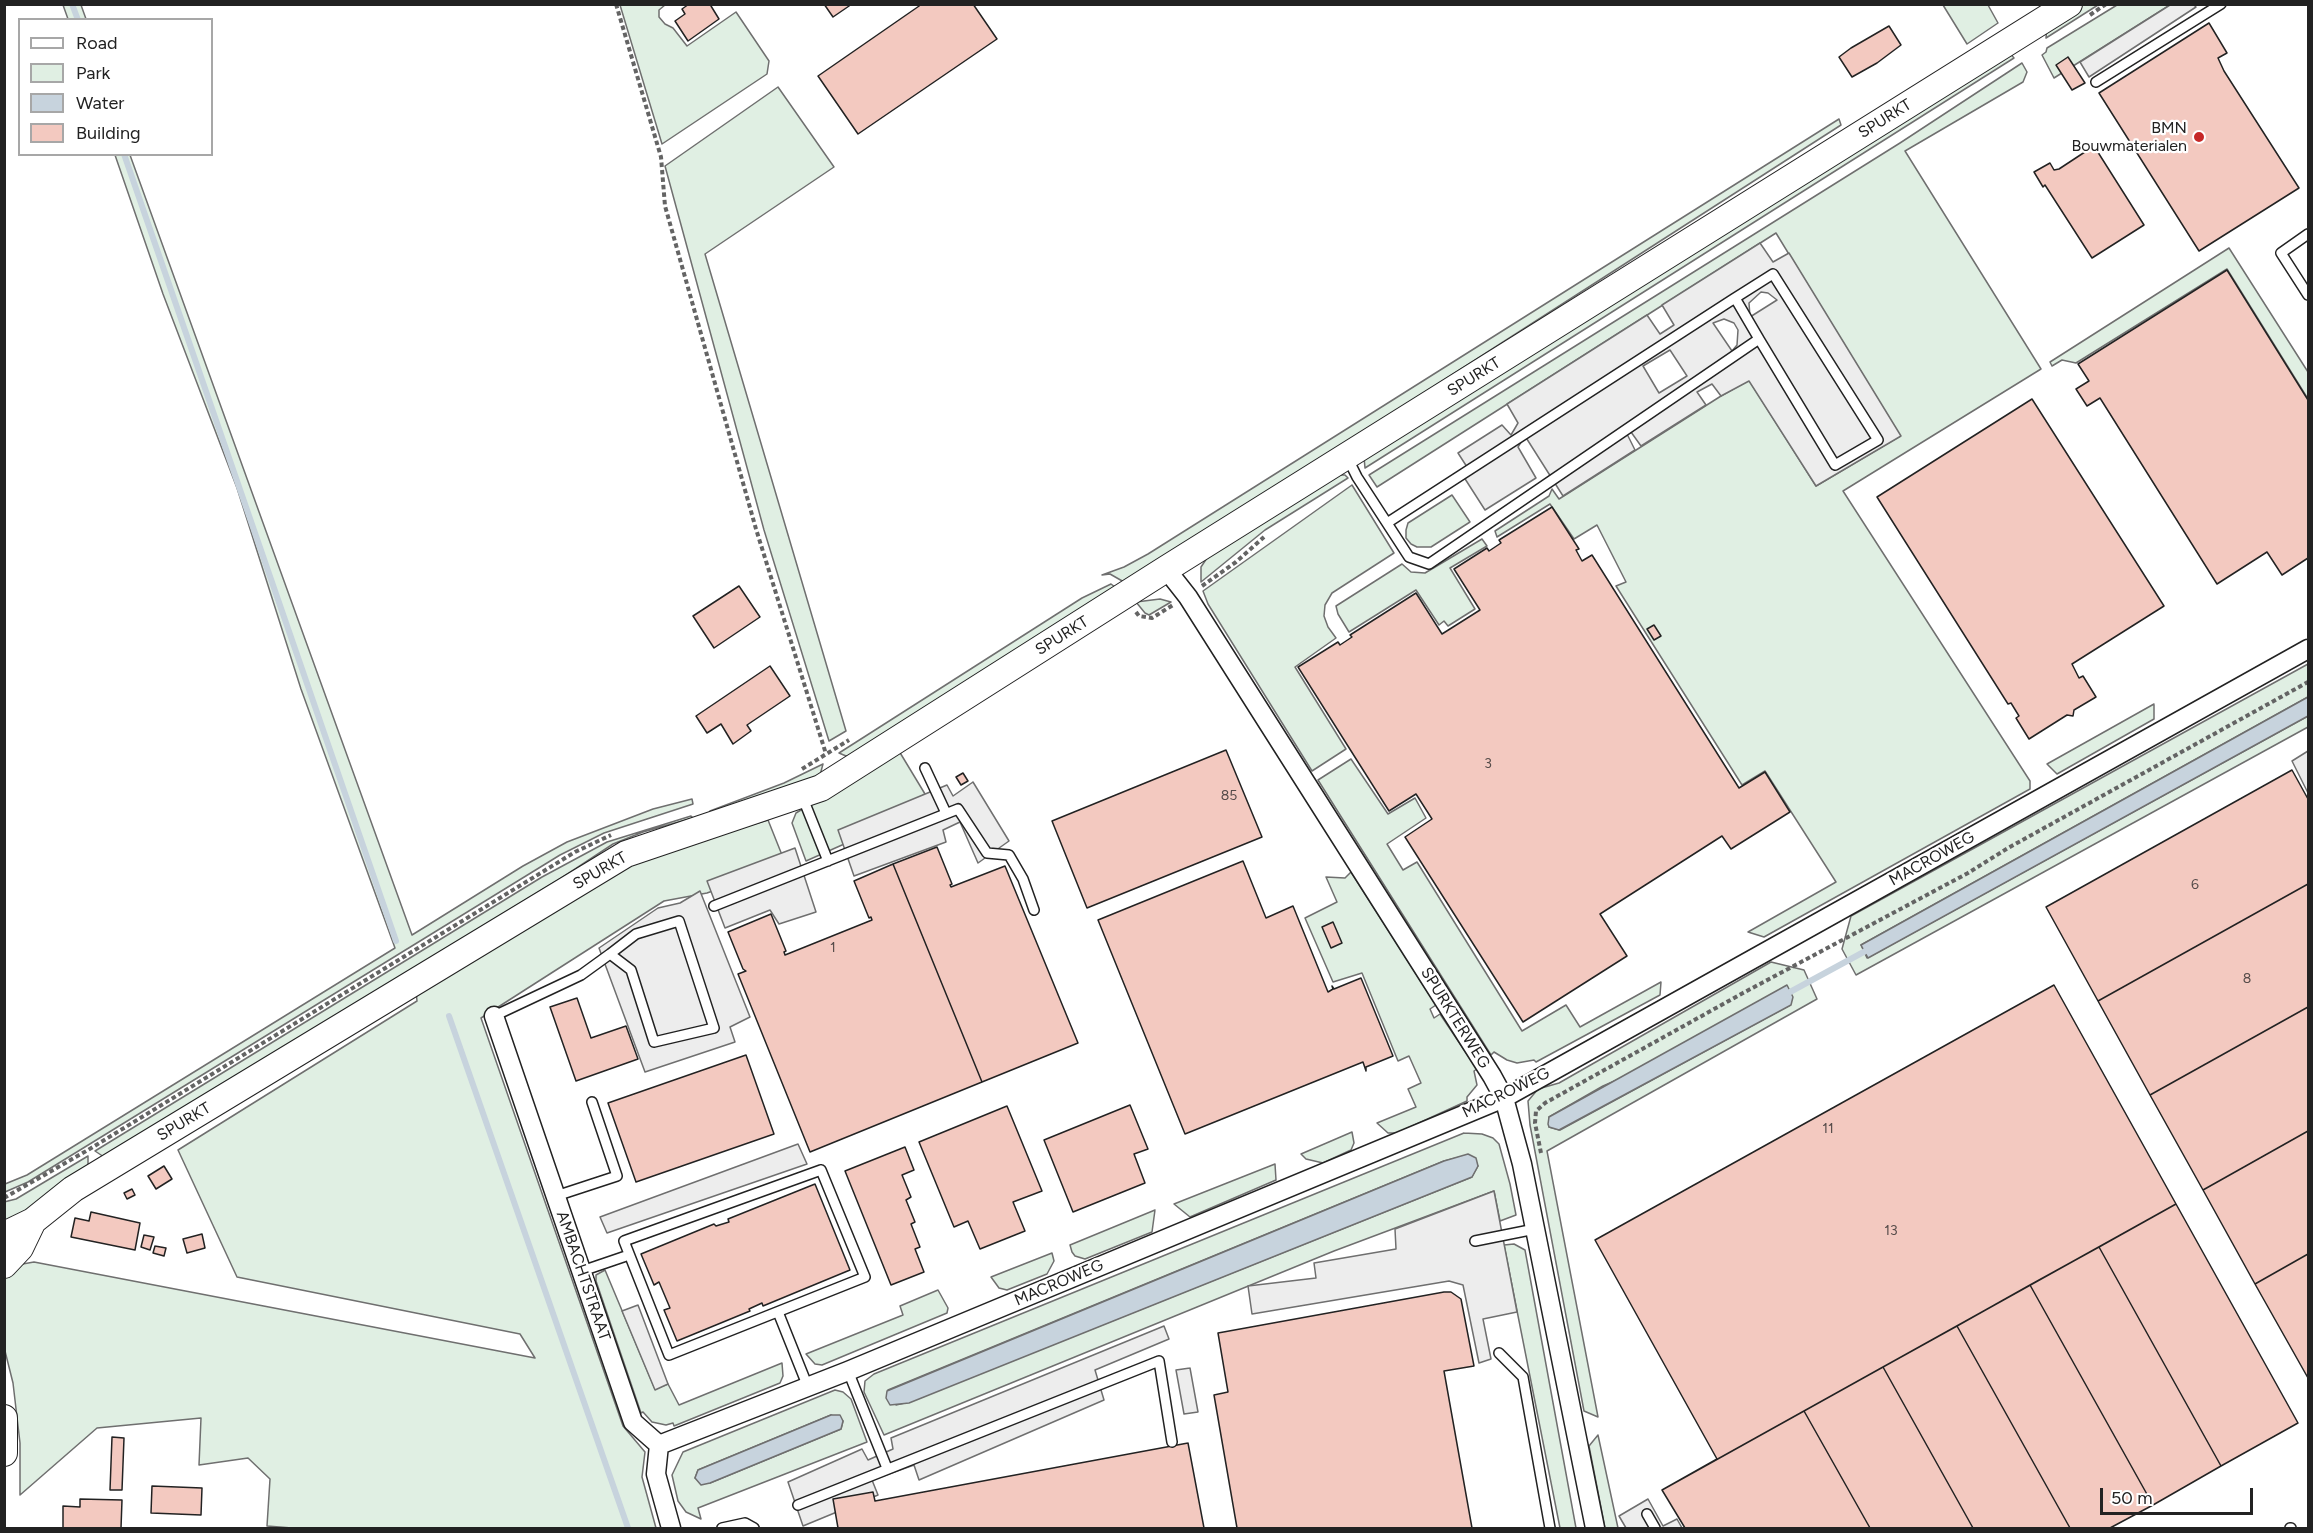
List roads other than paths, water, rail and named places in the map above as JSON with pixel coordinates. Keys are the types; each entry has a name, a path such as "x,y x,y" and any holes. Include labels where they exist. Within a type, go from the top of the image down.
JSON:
{"street":[{"name":"SPURKT","path":"4,1235 33,1221 73,1189 626,854 821,788 2069,4"},
{"name":"SPURKTERWEG","path":"1167,569 1200,617 1504,1098 1522,1164 1595,1528"},
{"name":"MACROWEG","path":"659,1445 848,1371 1504,1098 2308,649"},
{"name":"AMBACHTSTRAAT","path":"494,1016 633,1422 659,1445"},
{"name":"SPURKT","path":"4,1265 20,1248 33,1221"},
{"path":"4,1418 4,1453"},
{"path":"659,1445 656,1474 671,1528"}],"lane":[{"path":"2096,82 2221,4"},
{"path":"2308,234 2281,253 2308,295"},
{"path":"1387,523 1735,298 1773,274 1878,440 1835,465 1735,298"},
{"path":"1347,456 1409,557 1429,564 1759,339"},
{"path":"925,768 946,813"},
{"path":"802,796 828,861"},
{"path":"714,906 958,808 987,853 1009,855 1023,879 1034,910"},
{"path":"494,1016 581,975 636,934 679,921 714,1028 654,1042 631,970 610,954"},
{"path":"556,1196 618,1176 592,1102"},
{"path":"821,1170 865,1277 669,1355 629,1255 624,1242 821,1170"},
{"path":"1475,1241 1535,1228"},
{"path":"582,1271 629,1255"},
{"path":"778,1312 808,1387"},
{"path":"1499,1353 1523,1377 1550,1528"},
{"path":"798,1504 1159,1361 1172,1442"},
{"path":"848,1371 886,1468"},
{"path":"1647,1514 1655,1528"},
{"path":"723,1528 745,1523 754,1528"}],"water":[{"path":"2308,697 2308,716 1868,958 1861,945"},
{"path":"1787,985 1793,997 1791,1005 1559,1130 1549,1127 1549,1117"},
{"path":"1468,1154 1476,1158 1478,1166 1472,1177 909,1403 890,1405 886,1398 887,1391 1444,1161"},
{"path":"831,1415 840,1415 843,1421 841,1429 710,1483 701,1485 695,1478 698,1470"}],"waterway":[{"path":"72,4 77,18"},
{"path":"125,156 396,941"},
{"path":"1790,992 1871,948"},
{"path":"449,1016 628,1528"}],"place":[{"name":"BMN Bouwmaterialen","path":"2199,137"}]}
